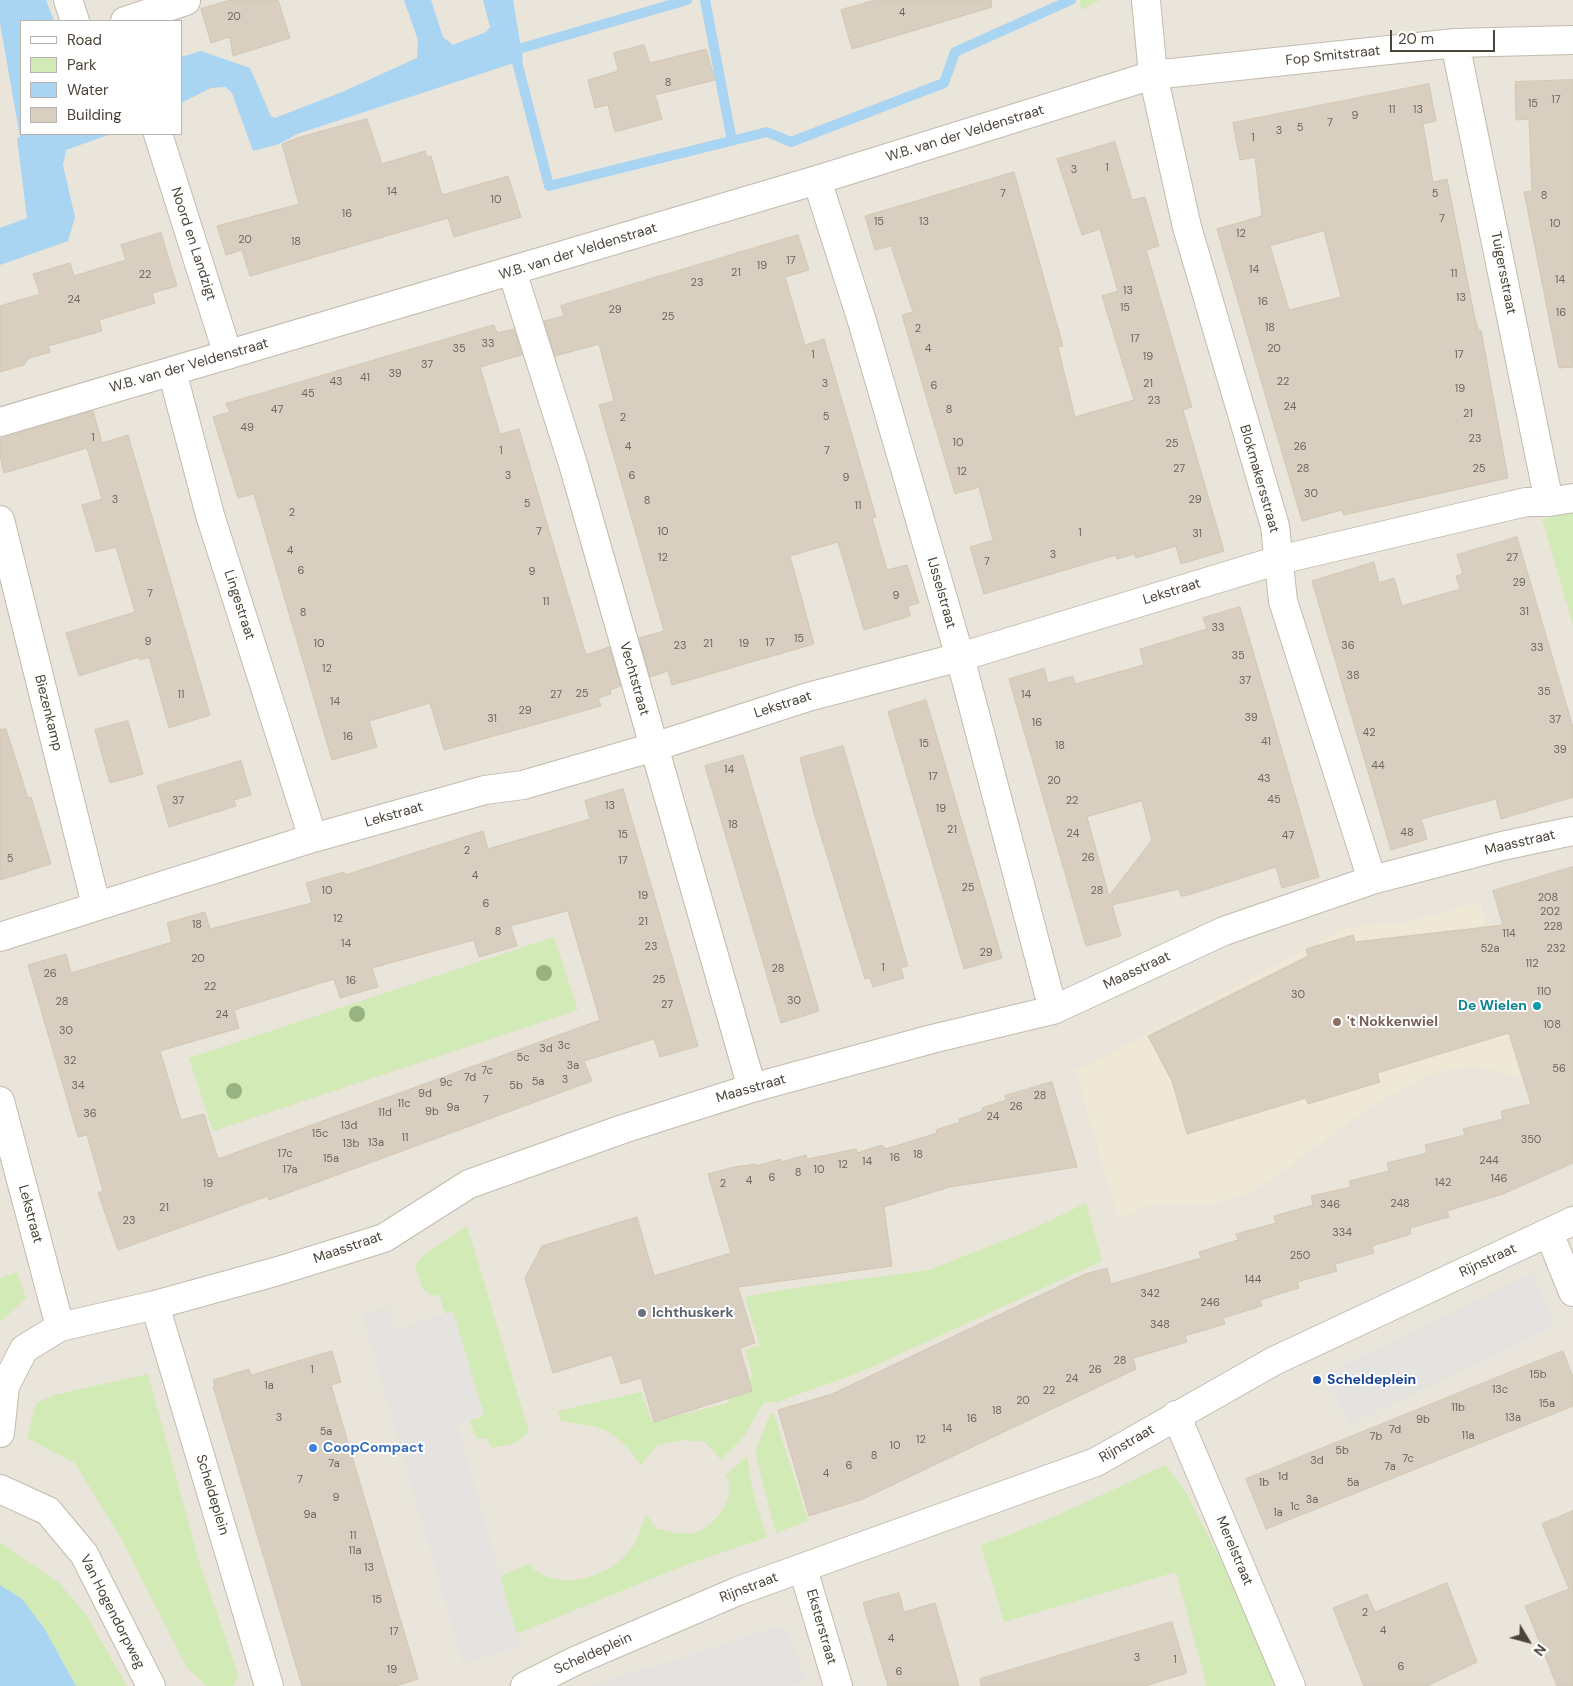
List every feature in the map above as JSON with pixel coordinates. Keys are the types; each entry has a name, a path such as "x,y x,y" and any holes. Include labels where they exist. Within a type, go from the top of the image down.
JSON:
{"street":[{"path":"68,0 75,20"},
{"name":"Blokmakersstraat","path":"1146,0 1153,75 1186,227 1275,526 1283,601 1372,880"},
{"path":"127,20 186,1"},
{"name":"Fop Smitstraat","path":"1153,75 1456,43 1573,40"},
{"name":"Tuigersstraat","path":"1456,43 1561,500"},
{"name":"W.B. van der Veldenstraat","path":"0,422 817,180 1153,75"},
{"name":"Noord en Landzigt","path":"158,135 228,355"},
{"name":"IJsselstraat","path":"817,180 862,322 960,657 1053,1010"},
{"name":"Vechtstraat","path":"512,271 560,420 752,1088"},
{"name":"Lingestraat","path":"172,371 210,515 313,838"},
{"name":"Lekstraat","path":"0,937 96,905 313,838 485,790 523,786 654,747 808,697 960,657 1279,560 1526,502 1561,500"},
{"name":"Biezenkamp","path":"0,520 96,905"},
{"name":"Maasstraat","path":"0,1433 5,1386 24,1349 60,1327 155,1305 278,1271 384,1238 469,1184 623,1129 752,1088 932,1039 1053,1010 1224,931 1372,880 1502,846 1573,831"},
{"name":"Lekstraat","path":"0,1101 60,1327"},
{"name":"Rijnstraat","path":"663,1624 738,1591 1096,1462 1281,1357 1573,1221"},
{"path":"1549,1233 1573,1292"},
{"name":"Scheldeplein","path":"155,1305 269,1686"},
{"name":"Merelstraat","path":"1176,1416 1291,1686"},
{"name":"Van Hogendorpweg","path":"0,1489 48,1511 84,1554 151,1686"},
{"name":"Eksterstraat","path":"803,1569 834,1674"},
{"name":"Scheldeplein","path":"525,1686 577,1660 663,1624"}],"shaded area":[{"path":"0,0 1573,0 1573,1686 0,1686"},
{"name":"'t Nokkenwiel","path":"1482,901 1491,981 1521,1078 1479,1066 1466,1066 1430,1074 1379,1101 1253,1192 1212,1205 1149,1204 1119,1220 1075,1070 1092,1063 1346,928 1405,922"},
{"path":"1533,1273 1555,1325 1350,1425 1323,1375"},
{"path":"388,1307 395,1331 453,1311 484,1416 457,1424 520,1646 463,1664 362,1314"},
{"path":"785,1625 806,1681 790,1686 590,1686"}],"green space":[{"path":"1080,0 1100,0 1081,10"},
{"path":"1573,513 1573,625 1542,519"},
{"path":"554,937 578,1010 213,1131 189,1058"},
{"path":"1086,1203 1102,1261 863,1371 777,1402 764,1402 743,1438 721,1460 705,1442 684,1440 657,1445 641,1465 623,1444 607,1432 588,1425 561,1421 557,1411 641,1392 652,1422 728,1403 724,1387 753,1377 745,1350 760,1345 745,1297 780,1290 929,1270 1035,1228"},
{"path":"467,1226 529,1432 516,1443 492,1448 486,1438 477,1439 469,1420 484,1415 453,1312 445,1313 439,1294 432,1296 422,1288 415,1265 425,1254"},
{"path":"17,1272 26,1298 0,1322 0,1278"},
{"path":"148,1374 199,1561 239,1677 233,1686 207,1686 187,1668 122,1540 75,1463 27,1438 36,1403 54,1395"},
{"path":"770,1414 774,1414 808,1521 776,1533 755,1453"},
{"path":"747,1456 753,1493 767,1537 683,1566 516,1634 499,1577 528,1564 541,1574 556,1579 569,1580 582,1579 607,1570 627,1553 635,1543 646,1514 657,1529 685,1534 701,1530 714,1520 724,1506 729,1491 726,1475"},
{"path":"1165,1465 1184,1489 1257,1630 1279,1686 1207,1686 1176,1572 1004,1622 981,1545 1051,1518"},
{"path":"0,1542 60,1584 86,1615 127,1686 76,1686 44,1628 22,1599 0,1585"}],"water":[{"path":"0,0 46,0 54,20 20,20 20,135 108,135 66,150 63,165 75,217 68,241 0,265 0,228 27,218 17,138 20,137 0,23"},
{"path":"404,0 431,0 443,37 453,45 486,32 490,27 483,0 513,0 523,60 297,134 279,144 253,151 232,93 226,87 211,88 182,102 182,57 201,51 250,68 271,116 275,118 342,92 417,58 418,40"},
{"path":"0,1585 22,1599 44,1628 76,1686 0,1686"}],"building":[{"path":"231,0 278,0 290,38 233,56 230,37 211,43 201,9"},
{"path":"876,0 991,0 992,7 852,49 841,10"},
{"path":"644,45 650,63 706,49 715,80 655,95 662,119 615,132 608,105 595,108 588,80 618,71 614,53"},
{"path":"1573,80 1573,367 1559,368 1524,192 1532,191 1529,119 1516,120 1515,82"},
{"path":"1429,84 1436,121 1423,124 1433,182 1447,179 1475,319 1479,331 1481,330 1508,478 1344,515 1342,510 1302,521 1217,229 1262,216 1255,157 1240,160 1233,123","holes":["1324,231 1341,297 1289,310 1270,246"]},
{"path":"367,119 382,164 425,151 427,157 431,156 442,195 508,176 521,217 454,237 448,218 250,276 242,250 226,255 217,226 299,204 282,144 300,137"},
{"path":"1115,142 1132,200 1145,197 1159,246 1146,250 1192,407 1183,410 1224,551 1181,564 1176,546 1136,558 1134,554 1117,559 1116,555 984,594 970,547 993,540 979,487 955,494 902,315 913,312 891,246 875,250 865,216 1014,172 1063,346 1058,347 1075,417 1134,400 1102,296 1118,291 1100,229 1082,235 1057,159"},
{"path":"161,233 177,286 152,293 155,303 99,320 102,331 48,346 50,352 29,358 24,365 0,372 0,306 40,294 33,274 70,263 74,276 126,260 121,245"},
{"path":"798,235 809,270 785,277 805,345 824,339 876,517 872,518 887,570 907,565 919,603 908,606 910,616 864,630 838,542 790,556 814,644 672,685 668,671 650,677 639,638 664,631 599,405 614,401 599,344 555,356 544,321 564,316 561,306"},
{"path":"494,325 497,333 514,329 522,355 480,367 500,434 519,429 586,655 609,647 621,686 610,690 611,694 598,698 601,706 444,750 430,703 369,721 377,747 332,760 254,494 238,498 213,417 230,412 226,404"},
{"path":"93,411 102,443 128,435 210,715 169,728 149,657 140,660 139,657 79,676 66,633 135,612 116,547 96,552 82,505 102,499 87,448 4,473 0,456 0,439"},
{"path":"1517,537 1573,727 1573,797 1501,819 1496,799 1421,819 1427,839 1391,850 1312,581 1374,562 1379,583 1394,578 1402,606 1460,589 1456,576 1463,574 1457,555"},
{"path":"1240,607 1319,877 1282,888 1276,867 1185,896 1181,896 1179,889 1112,905 1121,936 1086,946 1009,679 1044,668 1048,683 1073,676 1075,684 1144,665 1140,649 1207,629 1203,618","holes":["1142,801 1152,840 1109,896 1087,817"]},
{"path":"926,700 1002,958 964,969 888,712"},
{"path":"128,721 143,774 110,783 95,730"},
{"path":"6,729 28,798 31,797 51,864 0,880 0,730"},
{"path":"843,746 908,966 901,968 904,978 873,987 870,978 865,979 814,813 800,758"},
{"path":"743,755 819,1011 781,1023 705,766"},
{"path":"241,761 251,795 234,800 236,806 169,827 157,786"},
{"path":"623,789 698,1046 660,1057 654,1039 584,1061 592,1081 269,1200 268,1196 118,1250 98,1193 103,1191 87,1135 78,1137 28,965 66,954 71,973 172,942 167,923 205,912 210,929 312,903 306,883 344,872 345,875 483,831 488,849 590,819 585,801","holes":["568,911 600,1020 218,1159 204,1114 181,1120 160,1051 239,1028 234,1010 334,979 340,998 378,987 372,968 474,940 479,957 517,946 511,926"]},
{"path":"1573,867 1573,1163 1503,1194 1447,1211 1449,1217 1410,1228 1411,1234 1372,1246 1374,1253 1335,1264 1337,1271 1297,1282 1299,1288 1260,1300 1262,1306 1223,1318 1225,1324 1185,1336 1187,1342 1133,1358 1136,1369 863,1499 809,1516 778,1410 832,1394 1085,1274 1107,1268 1111,1284 1201,1258 1199,1252 1238,1240 1236,1234 1276,1223 1274,1216 1313,1205 1311,1196 1351,1187 1349,1181 1389,1171 1387,1163 1427,1153 1425,1145 1465,1135 1463,1129 1503,1119 1501,1111 1531,1104 1509,1033 1377,1073 1380,1082 1308,1104 1306,1098 1187,1134 1172,1081 1148,1036 1308,956 1306,949 1353,935 1355,942 1503,925 1493,891"},
{"path":"1052,1082 1077,1167 950,1187 884,1207 892,1266 738,1287 755,1343 740,1348 752,1391 654,1422 641,1378 621,1384 612,1355 553,1373 525,1278 542,1246 637,1217 654,1276 731,1253 708,1174 734,1167 756,1164 756,1166 781,1159 781,1162 806,1155 807,1159 856,1149 857,1153 882,1145 886,1149 937,1133 936,1130 960,1122 959,1119 980,1112 983,1110 982,1108 1006,1100 1005,1096"},
{"path":"332,1351 341,1382 331,1385 418,1679 396,1686 302,1686 213,1386 215,1386 213,1380 249,1369 251,1375"},
{"path":"1563,1351 1573,1377 1573,1406 1266,1529 1246,1479"},
{"path":"1573,1511 1573,1686 1557,1686 1525,1606 1569,1589 1542,1524"},
{"path":"1447,1583 1477,1662 1427,1686 1364,1686 1333,1608 1367,1594 1375,1612"},
{"path":"899,1593 904,1612 935,1603 959,1686 888,1686 863,1603"},
{"path":"1172,1622 1187,1673 1145,1686 981,1686 980,1679"}],"waterway":[{"path":"514,44 515,50 687,0"},
{"path":"705,0 732,141"},
{"path":"514,50 549,186 767,132 791,142 944,83 955,52 1071,0"}],"place":[{"name":"De Wielen","path":"1537,1006"},
{"name":"'t Nokkenwiel","path":"1337,1022"},
{"name":"Ichthuskerk","path":"642,1313"},
{"name":"Scheldeplein","path":"1317,1380"},
{"name":"CoopCompact","path":"313,1448"}]}
